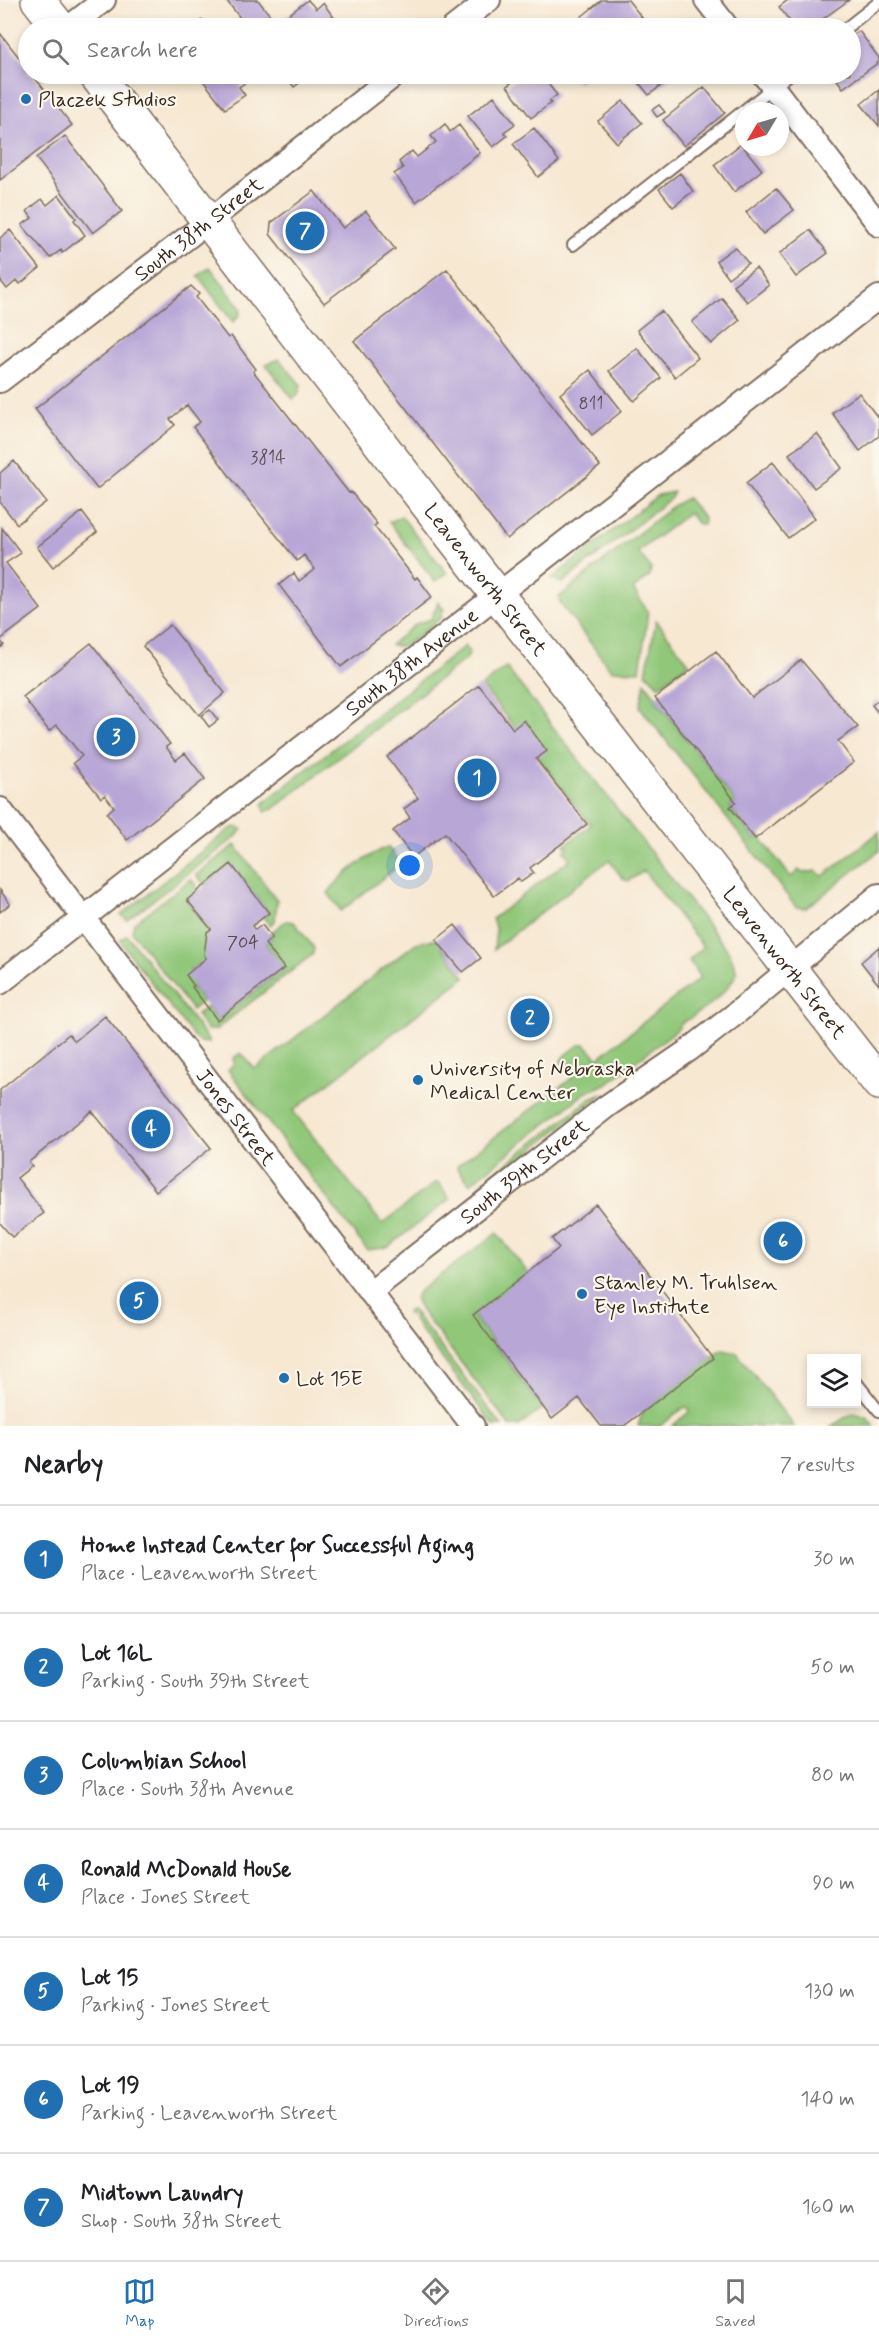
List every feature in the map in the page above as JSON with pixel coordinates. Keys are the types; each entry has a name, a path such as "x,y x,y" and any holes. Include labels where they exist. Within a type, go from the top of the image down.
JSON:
{"main road":[{"path":"38,0 52,18"},
{"name":"Leavenworth Street","path":"103,84 498,596 879,1083"}],"street":[{"path":"81,18 104,0"},
{"path":"466,18 489,0"},
{"path":"706,0 720,18"},
{"name":"South 38th Street","path":"0,381 383,84"},
{"path":"780,84 879,225"},
{"name":"South 38th Avenue","path":"0,983 879,297"},
{"name":"Jones Street","path":"0,809 473,1426"},
{"name":"South 39th Street","path":"370,1292 615,1099 727,1021 879,895"}],"lane":[{"path":"859,18 879,2"},
{"path":"573,245 769,84"},
{"path":"861,1388 879,1411"}],"green space":[{"path":"210,267 241,309 239,316 233,322 198,276"},
{"path":"279,359 301,385 298,395 293,399 266,365"},
{"path":"674,492 671,498 562,583 552,578 658,495"},
{"path":"687,498 704,519 703,525 698,524 689,513 638,552 651,568 650,576 633,589 648,612 640,671 611,670 560,603 559,597 674,505"},
{"path":"401,516 447,573 435,582 389,522"},
{"path":"438,602 444,610 442,617 410,642 403,645 390,645 416,624 431,619"},
{"path":"656,620 689,663 659,686 646,673"},
{"path":"465,646 469,652 468,657 274,808 265,812 263,804 267,800"},
{"path":"506,667 730,953 737,973 724,992 712,1003 682,1023 678,1029 606,1084 585,1093 470,1184 457,1168 458,1165 572,1078 561,1063 562,1058 579,1045 585,1044 598,1058 700,978 689,960 703,947 644,871 628,881 623,879 609,860 494,949 496,930 492,919 570,859 564,851 568,848 565,845 591,825 482,686"},
{"path":"645,682 656,697 655,699 736,802 730,807 755,839 759,836 791,877 799,870 802,873 816,871 823,876 879,832 879,851 806,908 796,907 640,707"},
{"path":"235,827 242,829 236,837 127,920 121,915 230,829"},
{"path":"235,845 277,900 275,921 270,925 264,917 269,913 231,864 204,885 196,875"},
{"path":"388,847 401,864 341,911 328,893 355,867"},
{"path":"191,879 199,890 187,900 219,940 207,959 190,970 194,986 192,988 203,1001 192,1010 132,932 134,923"},
{"path":"286,921 294,922 314,948 313,954 215,1030 207,1030 196,1015 207,1007 217,1020 284,969 265,944 272,938 269,934"},
{"path":"127,935 209,1043 196,1040 124,947 120,940"},
{"path":"436,939 465,977 293,1111 382,1224 435,1183 439,1183 450,1199 389,1246 367,1250 228,1070 234,1064 233,1058 241,1053 255,1069 416,943"},
{"path":"603,1094 485,1187 477,1189 480,1184 590,1099"},
{"path":"497,1233 528,1273 473,1316 543,1408 519,1426 510,1426 421,1311 415,1298 418,1292"},
{"path":"412,1309 502,1426 494,1426 420,1330 413,1320 415,1317 408,1315 407,1312"},
{"path":"722,1350 737,1353 794,1426 672,1426 689,1412 685,1407 660,1426 638,1426 643,1411"},
{"path":"853,1413 867,1417 874,1426 831,1426"}],"building":[{"path":"226,0 258,0 272,18 240,18"},
{"path":"308,0 316,9 323,3 334,18 284,18"},
{"path":"602,0 628,0 642,18 582,18"},
{"path":"788,0 849,0 824,18 787,18 779,7"},
{"name":"Placzek Studios","path":"0,33 18,56 18,84 40,84 72,125 0,180"},
{"path":"861,34 879,58 879,62 861,75"},
{"path":"206,84 243,84 239,87 245,95 225,109"},
{"path":"510,84 548,84 557,95 549,101 551,103 531,118 507,86"},
{"path":"640,84 663,84 649,95"},
{"path":"704,87 725,113 684,146 663,120"},
{"path":"879,90 879,126 861,104"},
{"path":"494,96 515,124 504,132 507,136 493,147 468,116"},
{"path":"623,101 642,123 617,143 598,121"},
{"path":"659,105 665,112 657,117 652,110"},
{"path":"445,124 450,132 459,125 480,153 416,202 394,174 403,168 399,162 412,151 417,157 436,142 431,136"},
{"path":"534,128 559,161 538,177 513,144"},
{"path":"65,136 122,211 93,233 36,158"},
{"path":"735,149 735,156 751,156 762,170 734,192 714,165"},
{"path":"680,173 693,191 673,207 659,189"},
{"path":"776,188 794,210 763,234 746,212"},
{"path":"314,191 343,228 366,211 395,249 324,303 270,234 271,223"},
{"path":"59,195 85,235 62,253 61,250 50,258 22,225 32,218 27,211 42,199 47,205"},
{"path":"10,230 40,268 20,284 17,280 7,289 0,280 0,238"},
{"path":"810,230 828,253 796,277 779,254"},
{"path":"735,247 748,263 728,278 716,261"},
{"path":"756,268 769,285 747,302 733,285"},
{"path":"447,269 600,466 507,539 354,341"},
{"path":"191,286 199,294 196,297 228,338 231,336 256,369 253,371 349,493 351,492 377,524 374,526 432,597 341,667 279,585 294,573 299,581 315,569 304,555 297,561 238,487 193,427 200,422 187,405 170,419 175,425 97,489 35,409"},
{"path":"722,298 740,320 711,344 692,322"},
{"path":"661,311 698,358 675,377 637,330"},
{"path":"637,348 661,378 634,401 609,371"},
{"path":"590,370 622,411 592,435 560,394"},
{"path":"859,393 879,419 879,436 860,451 832,413"},
{"path":"817,434 842,468 814,488 789,454"},
{"path":"14,461 46,502 17,524 0,502 0,473"},
{"path":"773,462 815,518 788,538 746,483"},
{"path":"82,512 97,532 53,567 37,547"},
{"path":"2,528 21,553 6,563 41,609 0,640"},
{"path":"170,625 225,693 199,715 143,646"},
{"path":"91,643 170,744 166,747 176,760 185,753 205,779 127,840 107,813 114,807 105,795 101,798 73,763 82,756 57,725 49,731 23,697"},
{"path":"716,651 752,698 801,660 858,727 838,741 854,762 755,839 730,807 736,802 655,698"},
{"path":"479,685 513,729 524,720 547,751 536,759 587,824 530,868 534,873 521,882 518,878 494,896 445,833 413,857 393,831 410,818 404,809 418,798 387,757"},
{"path":"879,699 879,714 872,705"},
{"path":"210,710 218,720 209,727 201,716"},
{"path":"231,864 269,913 252,926 255,930 262,925 272,938 265,944 284,968 217,1020 192,987 194,986 186,975 206,958 204,955 207,932 211,929 187,900"},
{"path":"0,890 10,904 0,912"},
{"path":"455,925 481,958 463,972 436,940"},
{"path":"879,947 879,985 861,962"},
{"path":"105,1016 211,1148 156,1191 92,1111 29,1162 32,1166 17,1178 44,1213 12,1237 0,1223 0,1090 69,1034 75,1041"},
{"name":"Stanley M. Truhlsen Eye Institute","path":"596,1204 713,1358 624,1426 601,1426 579,1398 552,1419 473,1315 559,1248 552,1239"}],"place":[{"name":"Placzek Studios","path":"26,99"},
{"name":"Midtown Laundry","path":"305,231"},
{"name":"Columbian School","path":"116,737"},
{"name":"Home Instead Center for Successful Aging","path":"477,778"},
{"name":"Lot 16L","path":"530,1018"},
{"name":"University of Nebraska Medical Center","path":"418,1080"},
{"name":"Ronald McDonald House","path":"151,1129"},
{"name":"Lot 19","path":"783,1241"},
{"name":"Stanley M. Truhlsen Eye Institute","path":"582,1294"},
{"name":"Lot 15","path":"139,1301"},
{"name":"Lot 15E","path":"284,1378"}]}
